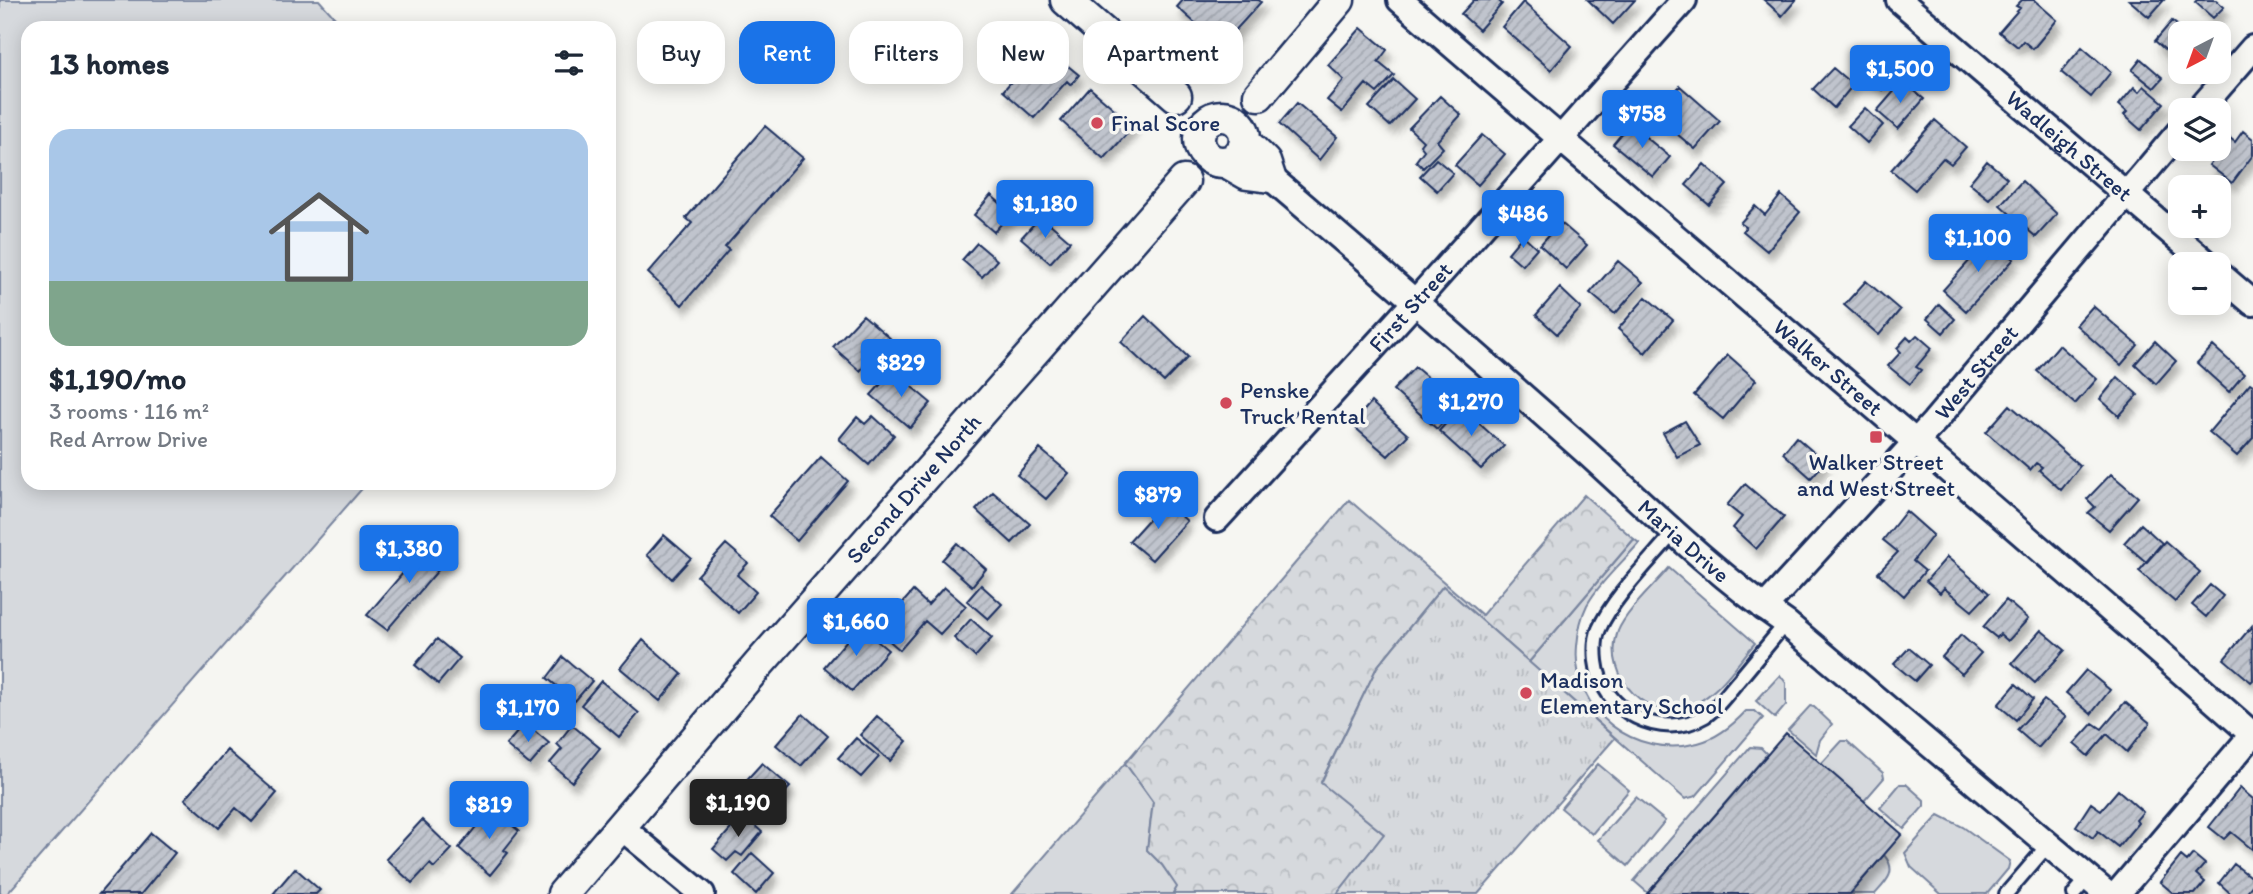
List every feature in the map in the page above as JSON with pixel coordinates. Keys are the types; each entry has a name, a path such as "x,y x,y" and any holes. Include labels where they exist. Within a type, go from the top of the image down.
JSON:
{"street":[{"path":"1066,0 1176,96 1192,100 1247,174 1270,177"},
{"path":"1223,140 1255,118 1259,95 1339,0"},
{"name":"Walker Street","path":"1400,0 1559,139 2082,583 2253,734"},
{"name":"First Street","path":"1217,519 1685,0"},
{"name":"Wadleigh Street","path":"1899,0 2194,252"},
{"path":"2209,98 2253,48"},
{"name":"Second Drive North","path":"563,894 759,664 1184,181 1201,177 1223,140"},
{"name":"West Street","path":"1764,608 1916,443 2168,145"},
{"name":"Maria Drive","path":"1270,177 1416,301 1674,531 2049,845 2090,889"},
{"path":"2231,284 2253,303"},
{"path":"2118,894 2253,734"},
{"path":"621,827 702,894"}],"lane":[{"path":"1674,531 1610,611 1598,631 1595,652 1597,671 1606,690 1622,709 1644,722 1664,725 1685,724 1706,715 1722,700 1786,623"},
{"path":"2006,894 2049,845"}],"green space":[{"path":"0,0 319,0 338,21 21,21 21,490 361,490 7,894 0,894"},
{"path":"1584,495 1634,539 1529,662 1443,586 1377,667 1321,782 1384,834 1337,894 1173,894 1177,887 1162,865 1147,850 1153,802 1125,763 1349,500 1482,615"},
{"path":"1634,539 1639,543 1592,597 1580,625 1578,670 1585,691 1596,710 1612,726 1631,737 1652,744 1675,746 1712,738 1746,711 1755,711 1763,718 1696,796 1685,799 1529,662"},
{"path":"1669,568 1755,643 1728,676 1704,699 1678,710 1662,709 1646,703 1633,693 1623,680 1617,665 1615,648 1618,631 1627,615"},
{"path":"1443,586 1615,738 1478,894 1337,894 1384,834 1321,783 1377,667"},
{"path":"1780,675 1786,683 1786,705 1775,718 1756,701"},
{"path":"1810,706 1832,724 1820,740 1816,754 1788,730"},
{"path":"1842,741 1847,741 1883,773 1884,778 1864,801 1821,764"},
{"path":"1750,747 1761,748 1767,754 1648,893 1634,881"},
{"path":"1125,763 1153,802 1147,850 1178,887 1173,894 1012,894"},
{"path":"1598,764 1629,790 1592,834 1561,808"},
{"path":"1900,784 1906,784 1924,800 1924,806 1904,829 1880,808"},
{"path":"1636,797 1665,821 1628,866 1598,840"},
{"path":"1939,815 1963,827 2010,861 2008,869 1987,894 1941,894 1911,867 1905,853"},
{"path":"1884,855 1890,871 1883,885 1875,894 1850,894"}],"building":[{"path":"1183,0 1261,2 1243,22 1193,21 1177,7"},
{"path":"1474,0 1498,0 1502,4 1479,30 1461,14"},
{"path":"1588,0 1635,0 1613,24"},
{"path":"1764,0 1796,0 1782,16"},
{"path":"2022,0 2034,0 2057,20 2033,49 2023,41 2018,47 1999,32 2020,8 2016,6"},
{"path":"2129,0 2164,0 2149,17"},
{"path":"2216,0 2224,7 2213,18 2195,2"},
{"path":"1523,2 1572,46 1551,70 1502,27"},
{"path":"2168,26 2168,52 2155,41"},
{"path":"1361,28 1387,50 1378,62 1394,75 1377,93 1366,84 1342,112 1327,100 1344,80 1328,65"},
{"path":"1884,46 1905,64 1882,90 1863,72"},
{"path":"2082,47 2111,72 2091,97 2061,72"},
{"path":"2141,59 2163,78 2154,88 2132,70"},
{"path":"1069,67 1079,75 1071,85 1069,83"},
{"path":"1833,68 1853,85 1834,108 1813,89"},
{"path":"1394,80 1415,99 1390,126 1369,107"},
{"path":"1903,81 1924,99 1898,129 1877,111"},
{"path":"1009,84 1064,84 1034,118 1003,91"},
{"path":"1680,86 1720,121 1695,149 1654,115"},
{"path":"2144,86 2164,103 2141,130 2124,115 2127,112 2119,105 2134,87 2139,92"},
{"name":"Final Score","path":"1090,88 1134,126 1104,159 1061,121"},
{"path":"1440,96 1461,115 1437,141 1443,148 1423,168 1416,161 1424,150 1420,145 1423,141 1409,128"},
{"path":"1297,103 1337,137 1319,160 1279,124"},
{"path":"1865,108 1883,125 1867,143 1848,126"},
{"path":"1935,120 1966,147 1951,164 1943,158 1915,190 1891,170"},
{"path":"1630,124 1670,157 1653,177 1613,144"},
{"path":"765,126 803,158 725,247 729,250 682,305 648,273 692,223 686,218"},
{"path":"2243,131 2253,139 2253,155 2232,183 2231,175 2222,175 2209,165 2212,161 2231,161 2231,139 2235,142"},
{"path":"1482,135 1505,154 1478,185 1455,165"},
{"path":"1436,159 1453,173 1437,191 1420,176"},
{"path":"1987,161 2007,178 1989,199 1969,183"},
{"path":"1704,164 1727,185 1709,205 1686,185"},
{"path":"2022,181 2057,214 2036,237 2000,205"},
{"path":"991,195 1011,213 994,232 974,215"},
{"path":"1781,195 1800,212 1767,251 1743,231 1746,227 1740,223 1755,206 1765,215"},
{"path":"1041,216 1070,241 1050,263 1021,238"},
{"path":"1560,222 1587,245 1566,269 1540,245"},
{"path":"1523,235 1537,248 1522,265 1508,253"},
{"path":"1990,238 2014,259 1966,311 1943,290"},
{"path":"977,243 997,260 982,277 962,260"},
{"path":"1618,261 1643,282 1615,314 1590,293"},
{"path":"1866,281 1900,310 1879,335 1844,305"},
{"path":"1560,288 1581,308 1557,334 1536,315"},
{"path":"1646,297 1673,320 1645,353 1618,329"},
{"path":"1939,304 1955,319 1943,333 1927,319"},
{"path":"2093,306 2138,345 2121,365 2076,325"},
{"path":"863,315 890,338 860,371 833,347"},
{"path":"1145,316 1188,357 1164,382 1121,342"},
{"path":"1917,335 1932,348 1916,367 1921,370 1910,384 1888,366 1901,352 1897,348 1907,337 1911,341"},
{"path":"2155,341 2176,361 2156,384 2135,364"},
{"path":"2059,345 2097,379 2075,404 2037,371"},
{"path":"2213,346 2244,374 2229,392 2197,363"},
{"path":"1728,355 1756,380 1723,419 1694,395"},
{"path":"1415,367 1459,404 1437,429 1393,390"},
{"path":"893,371 931,403 910,428 871,395"},
{"path":"2118,377 2138,395 2119,416 2100,399"},
{"path":"2250,383 2253,385 2253,438 2237,456 2209,432"},
{"path":"1371,402 1408,435 1388,456 1352,425"},
{"path":"2010,405 2080,466 2061,490 2039,470 2042,467 2036,463 2030,470 1986,432"},
{"path":"1461,407 1504,446 1481,469 1439,431"},
{"path":"873,416 894,435 869,465 839,439 857,417 865,424"},
{"path":"1685,421 1700,445 1677,457 1663,433"},
{"path":"1796,437 1825,462 1811,478 1783,453"},
{"path":"1040,449 1069,473 1046,499 1017,475"},
{"path":"821,457 848,481 797,541 769,516"},
{"path":"2111,474 2138,497 2109,530 2088,513 2095,507 2087,499"},
{"path":"1745,484 1784,517 1756,549 1733,528 1742,517 1727,505"},
{"path":"993,492 1030,524 1012,543 976,510"},
{"path":"1165,501 1187,521 1152,560 1129,541"},
{"path":"1906,511 1933,535 1913,561 1925,571 1904,596 1878,573 1898,552 1883,540"},
{"path":"2141,524 2162,543 2146,562 2124,543"},
{"path":"664,535 691,558 672,579 647,555"},
{"path":"432,539 451,555 387,630 367,615"},
{"path":"2165,541 2200,572 2175,602 2139,571"},
{"path":"957,543 986,569 972,586 942,560"},
{"path":"726,544 748,563 737,575 756,592 738,613 697,576"},
{"path":"1947,557 1989,593 1972,611 1944,588 1940,593 1926,581"},
{"path":"981,585 1002,604 988,619 967,601"},
{"path":"2210,585 2223,596 2206,617 2192,605"},
{"path":"944,587 966,606 940,634 925,621 900,650 878,631 913,591 928,605"},
{"path":"2006,600 2028,619 2008,641 2000,634 1997,638 1983,627"},
{"path":"971,619 992,638 975,657 954,638"},
{"path":"859,626 888,650 852,691 824,667"},
{"path":"2252,626 2253,680 2251,682 2224,659"},
{"path":"2041,630 2065,650 2035,683 2012,663"},
{"path":"1961,635 1981,653 1962,674 1942,657"},
{"path":"437,639 460,658 438,684 415,665"},
{"path":"643,640 682,674 660,701 620,668"},
{"path":"1909,648 1929,665 1915,681 1894,664"},
{"path":"563,657 592,681 575,701 547,678"},
{"path":"2086,670 2110,690 2091,714 2066,693"},
{"path":"601,681 639,713 619,737 581,705"},
{"path":"2016,684 2033,699 2016,720 1998,705"},
{"path":"2044,700 2066,717 2038,748 2017,730"},
{"path":"2125,702 2150,723 2127,752 2107,734 2088,756 2074,744 2093,723 2102,729"},
{"path":"803,714 828,736 801,766 776,745"},
{"path":"877,716 907,741 890,761 860,735"},
{"path":"525,723 549,743 530,765 506,745"},
{"path":"572,725 600,748 572,782 550,763 562,749 557,744"},
{"path":"1786,733 1902,834 1850,894 1647,894"},
{"path":"856,738 879,757 861,777 838,758"},
{"path":"227,750 277,793 252,822 236,808 219,828 185,799"},
{"path":"762,763 790,787 769,810 741,786"},
{"path":"2240,788 2253,799 2253,850 2231,832 2224,839 2209,827"},
{"path":"2118,790 2143,812 2136,820 2138,823 2118,847 2098,831 2093,838 2076,826 2091,803 2101,810"},
{"path":"491,808 519,831 504,850 508,853 490,875 459,848"},
{"path":"743,815 762,832 742,856 736,852 727,861 713,849"},
{"path":"422,820 452,849 434,868 430,864 412,883 386,859"},
{"path":"151,833 175,853 141,894 99,894"},
{"path":"752,853 774,873 756,894 734,874"},
{"path":"2193,854 2205,864 2196,874 2205,882 2195,894 2174,894 2160,882 2181,856 2187,861"},
{"path":"2234,864 2253,879 2253,884 2245,894 2231,894 2219,883"},
{"path":"295,868 320,890 316,894 273,894"}],"place":[{"name":"Final Score","path":"1097,123"},
{"name":"Penske Truck Rental","path":"1226,403"},
{"name":"Walker Street and West Street","path":"1876,437"},
{"name":"Madison Elementary School","path":"1526,693"}]}
